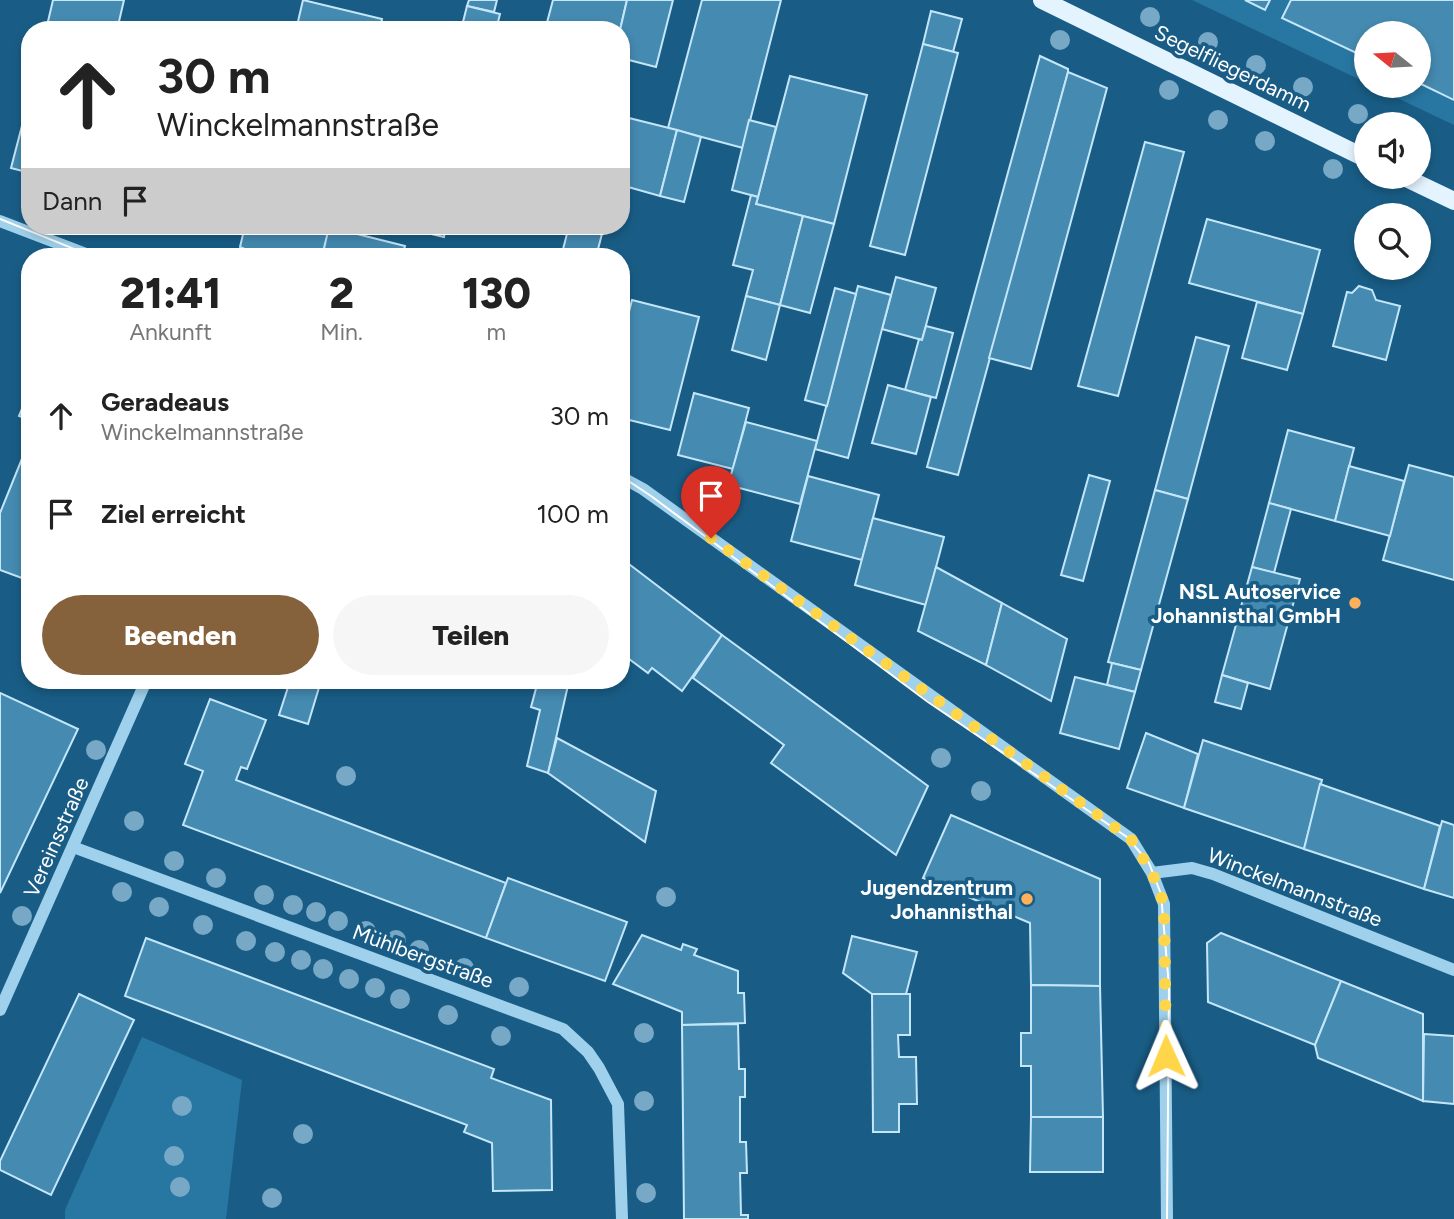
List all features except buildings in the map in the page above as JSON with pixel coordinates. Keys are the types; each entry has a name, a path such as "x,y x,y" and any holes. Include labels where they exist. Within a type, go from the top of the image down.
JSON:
{"main road":[{"name":"Segelfliegerdamm","path":"1042,0 1354,153"},
{"path":"1429,189 1454,201"}],"street":[{"path":"0,221 21,229"},
{"path":"37,235 70,248"},
{"path":"630,482 1131,839 1152,873 1164,904 1167,1219"},
{"name":"Vereinsstraße","path":"0,1010 142,689"},
{"name":"Mühlbergstraße","path":"73,847 563,1029 588,1052 618,1104 622,1219"},
{"name":"Winckelmannstraße","path":"1152,873 1192,868 1213,874 1454,970"}],"shaded area":[{"path":"1192,0 1245,0 1265,9 1270,0 1291,0 1282,18 1354,52 1354,77"},
{"path":"1432,89 1454,100 1454,125 1397,98 1432,98"},
{"path":"142,1037 242,1080 226,1219 65,1219 65,1210"}],"tram line":[{"path":"0,219 21,227"},
{"path":"40,235 72,248"},
{"path":"630,482 928,702 1127,837 1149,863 1161,894 1169,987 1167,1219"}],"place":[{"name":"NSL Autoservice Johannisthal GmbH","path":"1355,603"},
{"name":"Jugendzentrum Johannisthal","path":"1027,899"}],"route":[{"path":"711,538 1131,839 1152,873 1164,904 1166,1056"}]}
